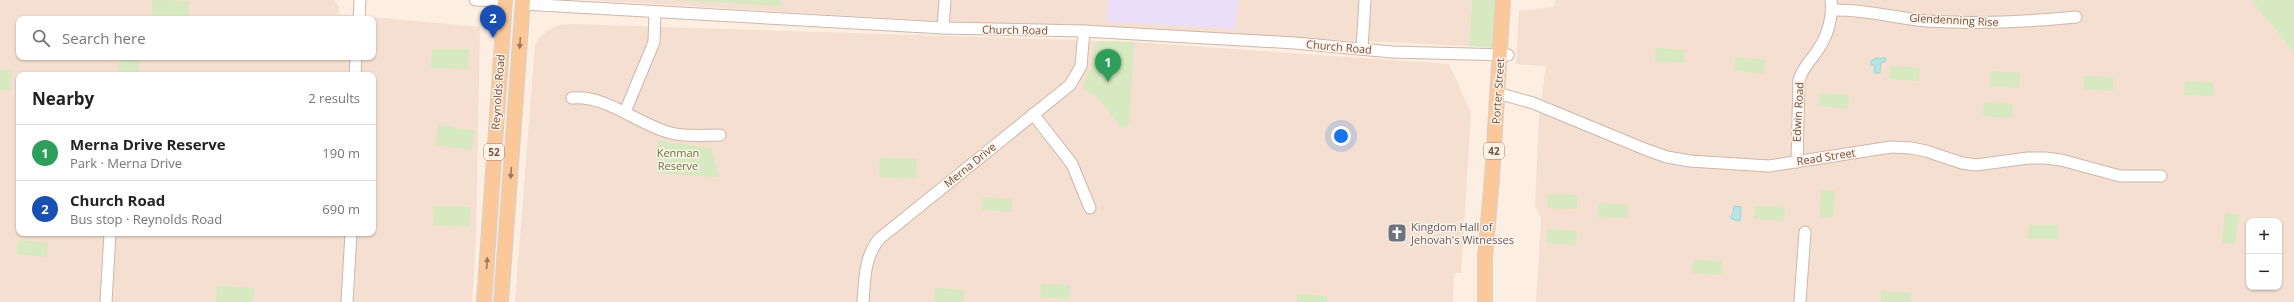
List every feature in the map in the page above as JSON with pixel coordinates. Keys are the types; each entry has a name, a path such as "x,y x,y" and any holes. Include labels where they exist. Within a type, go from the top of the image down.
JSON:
{"main road":[{"name":"Porter Street","path":"1504,0 1504,55"},
{"name":"Porter Street","path":"1485,302 1485,257 1504,55 1511,0"},
{"name":"Reynolds Road","path":"484,302 505,1"},
{"name":"Reynolds Road","path":"501,302 523,2"},
{"path":"501,58 510,38 514,6 523,2"},
{"name":"Porter Street","path":"1491,302 1501,94"},
{"path":"498,102 516,103"}],"street":[{"path":"358,16 360,0"},
{"path":"475,0 505,1"},
{"path":"943,28 945,0"},
{"path":"1362,49 1365,0"},
{"name":"Church Road","path":"523,2 655,13 943,28 1084,31 1295,43 1392,52 1504,55"},
{"name":"Glendenning Rise","path":"1832,5 1850,10 1946,22 2015,23 2076,17"},
{"name":"Edwin Road","path":"1797,162 1799,80 1801,71 1819,49 1827,33 1832,5"},
{"path":"625,112 654,42 655,13"},
{"name":"Merna Drive","path":"864,302 865,264 870,250 878,239 1070,85 1081,66 1084,31"},
{"path":"355,72 356,60"},
{"name":"Read Street","path":"1501,94 1534,103 1667,157 1690,161 1769,166 1891,147 1911,148 1976,166 2028,158 2045,158 2061,160 2120,176 2161,176"},
{"path":"572,98 581,97 625,112 671,133 720,135"},
{"path":"1033,114 1072,164 1090,208"},
{"path":"1800,302 1805,232"},
{"path":"106,302 110,236"},
{"path":"347,302 351,236"}],"shaded area":[{"path":"0,0 334,0 339,7 339,14 361,16 16,16 16,60 376,60 376,17 480,27 476,241 472,302 0,302"},
{"path":"588,0 1472,0 1469,46 954,22"},
{"path":"1108,0 1238,0 1236,29 1107,22"},
{"path":"1555,0 2251,0 2294,52 2294,302 1536,302 1541,218 1535,206 1539,117 1546,66 1516,64 1519,11 1554,7"},
{"path":"569,24 1134,42 1449,64 1471,113 1461,273 1454,273 1453,302 515,302 535,45 540,37 547,31 557,26"}],"green space":[{"path":"152,0 189,1 188,16 152,16"},
{"path":"673,0 781,0 781,6"},
{"path":"1472,0 1496,0 1494,48 1469,46"},
{"path":"2251,0 2294,0 2294,52"},
{"path":"1101,41 1134,42 1129,125 1122,129 1101,101 1082,86 1091,70 1094,46"},
{"path":"1656,48 1685,50 1684,63 1655,61"},
{"path":"432,49 469,49 468,69 431,68"},
{"path":"1736,57 1765,60 1764,74 1734,70"},
{"path":"120,60 140,60 139,72 119,72"},
{"path":"1890,66 1920,68 1919,81 1889,79"},
{"path":"0,70 12,70 11,90 0,90"},
{"path":"1990,71 2020,73 2019,88 1990,86"},
{"path":"2084,76 2113,77 2113,91 2084,89"},
{"path":"2185,81 2214,83 2214,96 2184,95"},
{"path":"1820,93 1849,95 1848,109 1819,106"},
{"path":"1984,102 2013,104 2012,118 1983,116"},
{"path":"438,125 475,131 472,150 436,145"},
{"name":"Kenman Reserve","path":"658,139 668,142 711,148 719,177 657,173"},
{"path":"880,158 917,159 916,179 879,177"},
{"path":"1821,190 1835,191 1833,218 1820,217"},
{"path":"1548,194 1577,195 1577,209 1547,208"},
{"path":"983,197 1012,199 1012,212 982,210"},
{"path":"1599,203 1628,205 1627,218 1598,217"},
{"path":"434,206 471,207 470,227 433,225"},
{"path":"1755,206 1785,207 1784,221 1754,219"},
{"path":"2225,213 2239,215 2235,244 2222,243"},
{"path":"2029,225 2058,225 2058,239 2028,239"},
{"path":"1547,229 1577,231 1576,245 1547,243"},
{"path":"19,240 48,243 47,257 17,254"},
{"path":"1693,260 1722,261 1721,275 1692,273"},
{"path":"1041,284 1070,285 1070,299 1040,297"},
{"path":"217,286 254,288 253,302 216,302"},
{"path":"935,288 964,290 964,302 934,302"},
{"path":"1881,291 1911,293 1910,302 1881,302"},
{"path":"1297,294 1327,296 1327,302 1297,302"}],"water":[{"path":"1875,58 1886,58 1885,62 1881,62 1880,73 1874,73 1875,65 1871,65 1872,60 1875,60"},
{"path":"1734,206 1741,207 1740,221 1730,217 1733,214"}],"place":[{"name":"Church Road","path":"493,38"},
{"name":"Merna Drive Reserve","path":"1108,82"},
{"name":"Kingdom Hall of Jehovah's Witnesses","path":"1397,233"}]}
